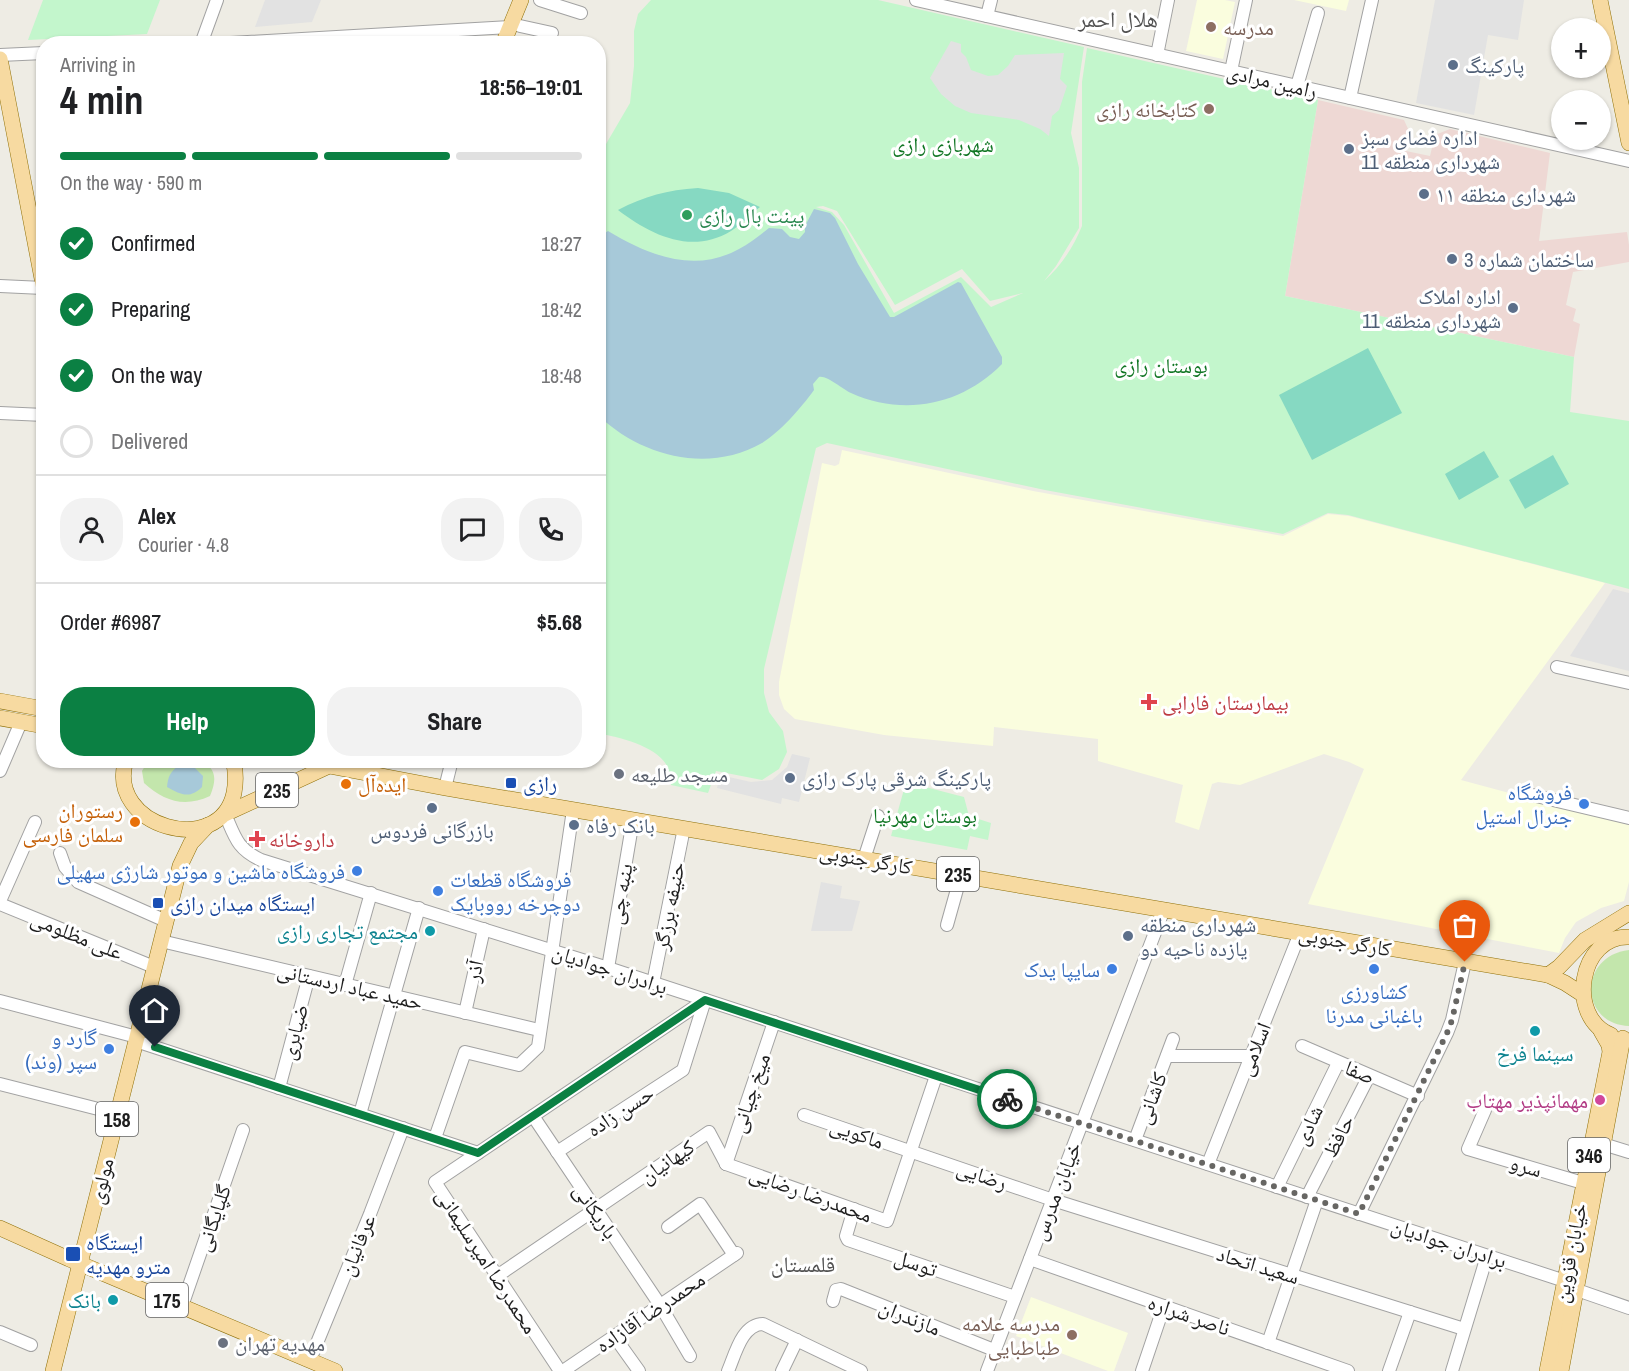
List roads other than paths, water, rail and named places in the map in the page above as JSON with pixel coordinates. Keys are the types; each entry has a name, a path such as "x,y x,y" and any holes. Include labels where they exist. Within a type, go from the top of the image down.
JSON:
{"main road":[{"path":"508,36 515,26 521,0"},
{"path":"1600,0 1624,95 1629,143"},
{"path":"0,57 36,250"},
{"path":"0,701 36,708"},
{"path":"0,718 36,725"},
{"path":"119,768 131,802 149,819 176,828 194,829 208,825"},
{"path":"123,777 125,768"},
{"path":"225,814 233,796 235,768"},
{"name":"کارگر جنوبی","path":"208,825 312,768"},
{"name":"کارگر جنوبی","path":"347,768 445,788 1548,975 1582,994"},
{"name":"مولوی","path":"53,1371 180,866 186,851 208,825"},
{"path":"1548,975 1585,940 1629,914"},
{"path":"1582,994 1584,979 1594,955 1610,941 1629,937"},
{"name":"خیابان قزوین","path":"1547,1371 1610,1052 1609,1045 1601,1031 1595,1026 1585,1009 1582,994"},
{"path":"1601,1031 1626,1038"},
{"name":"خیابان قزوین","path":"1561,1371 1603,1144 1626,1038"},
{"name":"175","path":"0,1228 331,1370"}],"street":[{"path":"204,36 217,0"},
{"path":"540,0 581,13"},
{"name":"رامین مرادی","path":"916,0 1629,161"},
{"path":"987,16 990,0"},
{"path":"1157,55 1168,0"},
{"path":"1231,71 1246,0"},
{"path":"1350,98 1372,0"},
{"path":"1297,86 1318,13"},
{"path":"390,36 515,26 552,33"},
{"path":"0,57 36,54"},
{"path":"0,286 36,288"},
{"path":"0,413 36,415"},
{"path":"1557,667 1629,683"},
{"path":"0,771 21,722"},
{"path":"445,788 450,768"},
{"path":"1524,793 1629,818"},
{"path":"435,1138 465,1052 519,1065 538,1047 573,810"},
{"name":"برادران جوادیان","path":"225,814 237,843 249,855 608,968 1565,1281"},
{"path":"864,859 878,816"},
{"name":"پنبه چی","path":"608,968 633,820"},
{"path":"0,903 35,822"},
{"name":"حنیفه برزگر","path":"653,983 684,828"},
{"path":"60,853 65,867 78,882 102,898 166,921"},
{"path":"947,926 960,875"},
{"path":"345,985 371,892"},
{"name":"علی مظلومی","path":"0,903 154,967"},
{"path":"360,1114 419,908"},
{"name":"خیابان مدرس","path":"987,1371 1164,909"},
{"name":"آذر","path":"465,1013 484,928"},
{"name":"اسلامی","path":"1208,1164 1300,933"},
{"name":"حمید عباد اردستانی","path":"161,941 539,1030"},
{"path":"1359,1214 1418,1096 1452,1020 1465,962"},
{"name":"ضیابری","path":"279,1088 309,976"},
{"name":"حسن زاده","path":"557,1152 682,1070 705,1000"},
{"name":"محمدرضا امیرسلیمانی","path":"561,1371 435,1182 705,1000"},
{"path":"0,1001 136,1039 478,1153"},
{"name":"میخ چیانی","path":"726,1164 774,1022"},
{"name":"کاشانی","path":"1135,1140 1173,1039"},
{"name":"صفا","path":"1302,1046 1418,1096"},
{"name":"کاشانی","path":"1167,1056 1251,1056"},
{"name":"شادی","path":"1277,1187 1338,1063"},
{"name":"محمدرضا رضایی","path":"726,1164 886,1221 936,1076"},
{"name":"حافظ","path":"1268,1343 1291,1275 1312,1198 1369,1076"},
{"path":"0,1084 118,1113"},
{"name":"سرو","path":"1485,1110 1468,1149 1583,1183"},
{"name":"ماکویی","path":"804,1115 911,1151"},
{"name":"باریکانی","path":"533,1116 660,1305 690,1356"},
{"name":"عرفانیان","path":"310,1360 403,1128"},
{"name":"گلپایگانی","path":"182,1306 243,1130"},
{"name":"کیهانیان","path":"595,1209 708,1132 726,1164"},
{"path":"1603,1144 1629,1152"},
{"name":"رضایی","path":"911,1151 1053,1200"},
{"name":"سعید اتحاد","path":"1053,1200 1464,1329"},
{"name":"محمدرضا آقازاده","path":"561,1371 735,1254 700,1204 668,1227"},
{"path":"496,1276 595,1209"},
{"name":"توسل","path":"854,1209 846,1236 848,1240 1015,1297"},
{"path":"1452,1371 1487,1256"},
{"name":"ناصر شراره","path":"1030,1259 1342,1370"},
{"name":"مازندران","path":"833,1300 836,1290 841,1289 994,1350"},
{"path":"1577,1290 1629,1308"},
{"path":"1142,1371 1164,1306"},
{"path":"1389,1371 1410,1312"},
{"path":"728,1371 742,1338 757,1324 770,1326 861,1371"},
{"path":"0,1332 31,1345"},
{"path":"614,1336 639,1371"},
{"path":"782,1371 797,1340"}],"water":[{"path":"814,209 830,213 835,218 858,264 890,317 894,317 958,282 961,283 1002,357 1002,364 986,378 951,398 912,405 871,400 851,393 826,378 819,377 813,384 814,390 803,404 769,438 741,452 720,457 698,459 655,450 635,441 606,422 606,232 608,231 655,254 688,261 722,256 751,242 769,228 782,229 790,237 799,239 805,232 805,226"},
{"path":"195,768 203,776 202,787 198,791 185,794 167,787 173,770"}],"place":[{"name":"مدرسه","path":"1211,27"},
{"name":"پارکینگ","path":"1453,65"},
{"name":"کتابخانه رازی","path":"1209,109"},
{"name":"اداره فضای سبز شهرداری منطقه 11","path":"1349,149"},
{"name":"شهرداری منطقه ۱۱","path":"1424,194"},
{"name":"پینت بال رازی","path":"687,215"},
{"name":"ساختمان شماره 3","path":"1452,259"},
{"name":"اداره املاک شهرداری منطقه 11","path":"1513,308"},
{"name":"بیمارستان فارابی","path":"1149,702"},
{"name":"مسجد طلیعه","path":"619,774"},
{"name":"پارکینگ شرقی پارک رازی","path":"790,778"},
{"name":"رازی","path":"511,783"},
{"name":"ایده‌آل","path":"346,784"},
{"name":"فروشگاه جنرال استیل","path":"1584,804"},
{"name":"بازرگانی فردوس","path":"432,808"},
{"name":"رستوران سلمان فارسی","path":"135,822"},
{"name":"بانک رفاه","path":"574,825"},
{"name":"داروخانه","path":"257,839"},
{"name":"فروشگاه ماشين و موتور شارژی سهيلی","path":"357,871"},
{"name":"فروشگاه قطعات دوچرخه رووبایک","path":"438,891"},
{"name":"ایستگاه میدان رازی","path":"158,903"},
{"name":"مجتمع تجاری رازی","path":"430,931"},
{"name":"شهرداری منطقه یازده ناحیه دو","path":"1128,936"},
{"name":"سایپا یدک","path":"1112,969"},
{"name":"کشاورزی باغبانی مدرنا","path":"1374,969"},
{"name":"سینما فرخ","path":"1535,1031"},
{"name":"گارد و سپر (وند)","path":"109,1049"},
{"name":"مهمانپذیر مهتاب","path":"1600,1100"},
{"name":"ایستگاه مترو مهدیه","path":"73,1254"},
{"name":"بانک","path":"113,1300"},
{"name":"مدرسه علامه طباطبایی","path":"1072,1335"},
{"name":"مهدیه تهران","path":"223,1343"}],"district":[{"name":"هلال احمر","path":"1118,19"},
{"name":"قلمستان","path":"803,1264"}],"park label":[{"name":"شهربازی رازی","path":"943,144"},
{"name":"بوستان رازی","path":"1161,365"},
{"name":"بوستان مهرنیا","path":"925,815"}]}
